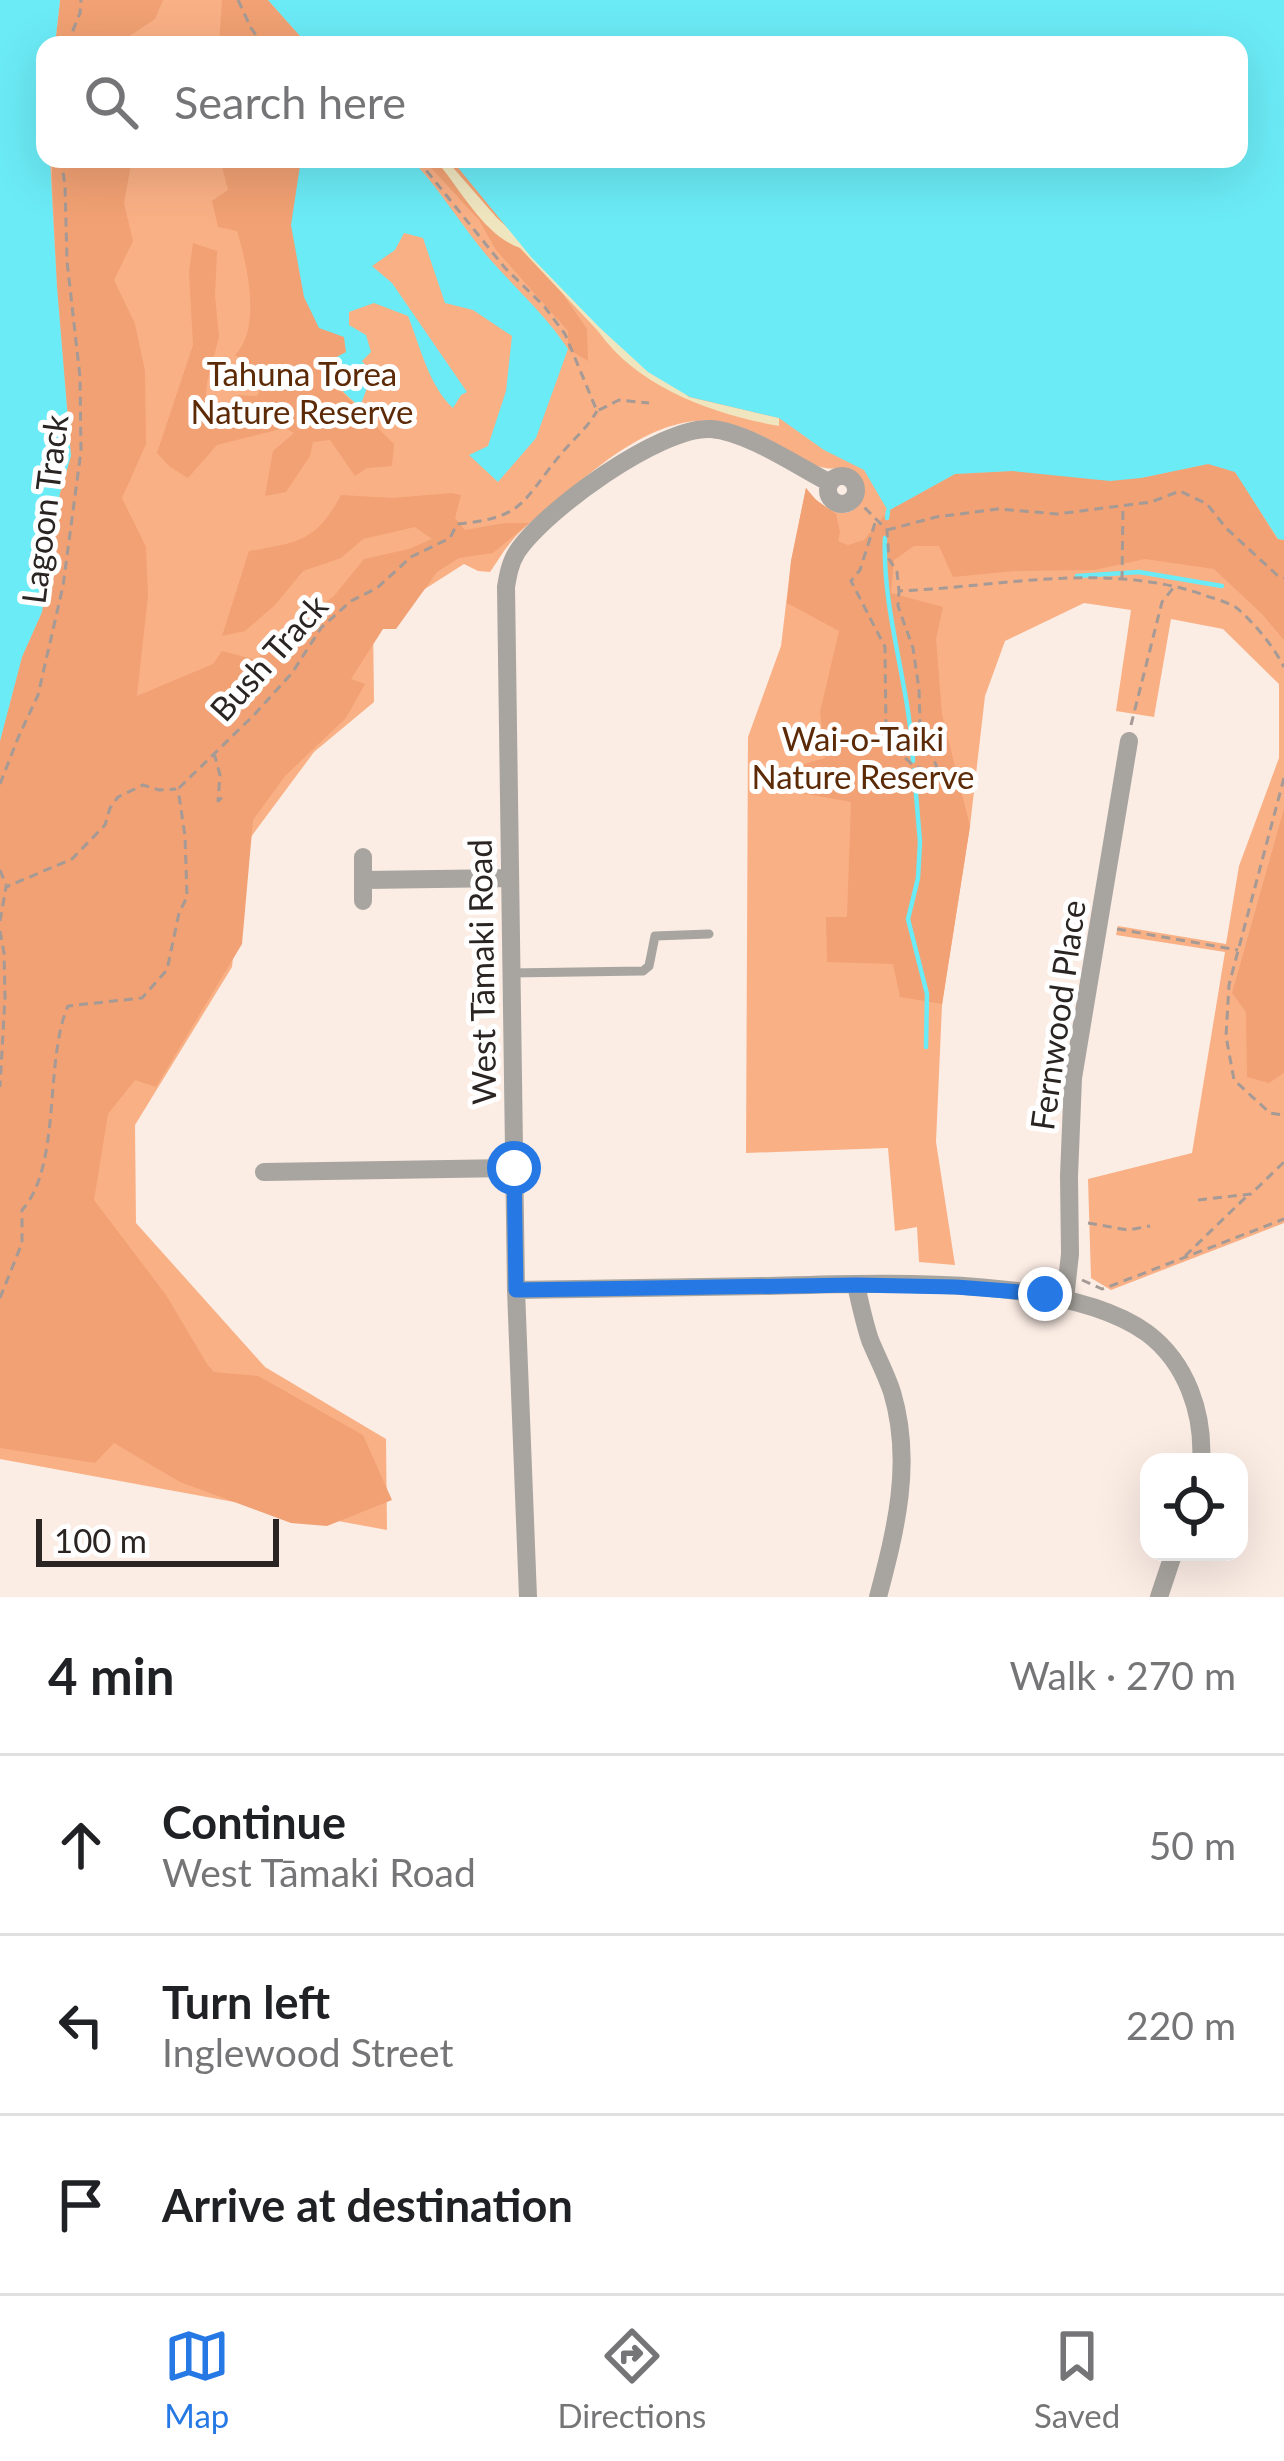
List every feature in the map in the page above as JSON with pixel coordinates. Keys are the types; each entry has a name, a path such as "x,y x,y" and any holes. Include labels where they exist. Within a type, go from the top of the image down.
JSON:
{"street":[{"name":"West Tāmaki Road","path":"528,1597 516,1290 509,878 506,587 511,564 526,541 612,468 681,434 712,429 726,433 830,483 836,477 849,478 856,488 854,497"},
{"name":"Fernwood Place","path":"1065,1299 1073,1078 1129,740"},
{"path":"363,857 363,901"},
{"path":"364,880 509,878"},
{"path":"265,1172 514,1168"},
{"path":"856,1285 863,1318 892,1392 902,1446 898,1513 878,1597"},
{"path":"516,1290 856,1285 1045,1294 1120,1318 1163,1348 1194,1397 1201,1453"},
{"path":"1159,1597 1171,1561"}],"lane":[{"path":"511,973 644,971 655,936 709,934"}],"path":[{"path":"71,36 81,0"},
{"path":"238,0 257,36"},
{"name":"Lagoon Track","path":"0,784 38,695 63,586 81,451 80,377 62,168"},
{"path":"424,168 566,334 597,411 619,400 649,403"},
{"name":"Bush Track","path":"178,789 292,673 321,628 411,557 450,538 457,524 508,515 523,504 563,451 585,432 597,411"},
{"path":"887,530 998,509 1057,514 1150,502 1180,491 1207,504 1284,578"},
{"path":"854,497 887,530 889,559 897,572 898,606 913,648 920,725 940,776 914,766 886,731 885,647 851,581 860,570 875,521"},
{"path":"1122,580 1123,505"},
{"path":"898,591 1038,578 1175,585 1235,606 1284,667"},
{"path":"1129,740 1133,707 1162,602 1175,585"},
{"path":"214,752 220,775 218,801 224,796"},
{"path":"1284,778 1229,985 1226,1036 1234,1080 1270,1113 1284,1115"},
{"path":"0,1298 22,1243 22,1210 32,1200 46,1148 59,1026 68,1006 142,998 167,970 179,913 188,897 178,789 143,785 118,796 105,825 72,859 6,886"},
{"path":"0,870 6,886 0,921"},
{"path":"1098,925 1238,950"},
{"path":"0,931 5,997 0,1087"},
{"path":"1182,1258 1284,1162"},
{"path":"1198,1200 1248,1195"},
{"path":"1069,1276 1102,1289 1284,1219"},
{"path":"1070,1222 1128,1230 1150,1226"}],"green space":[{"path":"0,0 60,0 56,36 36,36 36,168 51,168 53,184 54,168 454,168 490,210 458,168 1248,168 1248,36 56,36 63,0 1284,0 1284,1223 1111,1290 1091,1278 1088,1179 1192,1153 1225,952 1116,935 1118,926 1226,944 1239,866 1279,758 1279,684 1223,629 1171,619 1154,717 1116,711 1131,610 1084,603 1005,641 985,696 942,1005 936,1142 955,1265 919,1262 917,1227 895,1231 888,1148 746,1153 748,737 781,646 806,488 822,504 843,513 858,506 863,491 853,471 817,466 736,426 711,421 667,427 605,462 520,532 490,572 464,564 373,622 374,702 314,752 245,845 232,967 135,1125 136,1223 265,1367 386,1439 387,1530 0,1459"},
{"path":"60,0 163,0 155,19 130,36 56,36"},
{"path":"222,0 268,0 300,36 220,36"},
{"path":"51,168 130,168 124,203 133,241 114,280 135,324 145,371 146,444 122,498 146,547 148,595 137,696 213,664 222,651 256,660 334,596 364,559 432,539 415,527 363,539 341,558 303,571 245,631 222,636 249,551 314,531 341,495 392,498 452,493 461,495 455,518 465,530 529,523 493,553 459,558 437,572 396,629 383,629 351,679 365,684 346,718 285,776 253,820 242,944 156,1087 135,1080 108,1114 94,1200 166,1295 207,1364 214,1372 258,1376 363,1435 392,1500 327,1526 291,1523 180,1482 114,1443 95,1463 0,1448 0,741 22,657 42,612 60,493 71,456"},
{"name":"Tahuna Torea Nature Reserve","path":"222,168 300,168 297,191 344,337 346,352 333,360 337,387 394,444 392,466 367,468 355,476 330,440 313,442 310,456 286,492 265,496 273,451 294,433 285,428 217,445 188,478 157,453 193,345 189,272 193,243 217,251 219,337 204,415 219,416 237,395 257,396 267,376 235,355 248,329 250,295 237,231 218,227 212,201 228,190"},
{"path":"431,168 458,168 560,290 587,329 588,361 568,349 568,331 496,250 479,220"},
{"name":"Wai-o-Taiki Nature Reserve","path":"1209,464 1235,471 1277,539 1284,540 1284,640 1214,569 1145,559 1094,570 953,577 939,546 914,546 894,560 891,593 943,607 936,639 942,714 970,826 942,1004 900,997 893,964 827,962 826,917 847,917 851,802 801,793 797,766 825,758 820,712 839,631 787,603 806,488 836,514 838,541 848,545 864,540 888,511 955,474 1012,471 1141,478"},
{"path":"1284,809 1284,1073 1269,1083 1247,1077 1246,1012 1232,993"}],"sand":[{"path":"442,168 453,168 497,218 689,397 779,418 779,426 703,406 634,368 520,248 496,234"}],"water":[{"path":"0,0 60,0 56,36 36,36 36,168 50,168 71,456 60,493 42,612 22,657 0,741"},
{"path":"268,0 1284,0 1284,540 1278,539 1235,472 1208,464 1110,481 1012,471 955,474 888,511 864,470 824,450 779,418 690,397 648,372 531,257 458,168 1248,168 1248,36 300,36"},
{"path":"300,168 419,168 487,256 540,313 568,349 536,438 498,482 469,455 488,446 506,391 512,336 473,310 445,303 423,238 404,233 395,250 372,266 392,283 467,392 453,408 431,377 408,316 374,303 349,312 349,325 366,335 371,352 362,361 372,374 360,407 339,387 334,375 333,359 346,352 344,337 319,328 304,297 291,225"}],"waterway":[{"path":"887,518 888,511"},
{"path":"885,538 888,594 913,761"},
{"path":"1077,576 1139,572 1222,586"},
{"path":"914,770 920,842 908,919 927,994 926,1047"}],"route":[{"path":"514,1168 516,1290 856,1285 1045,1294"}]}
